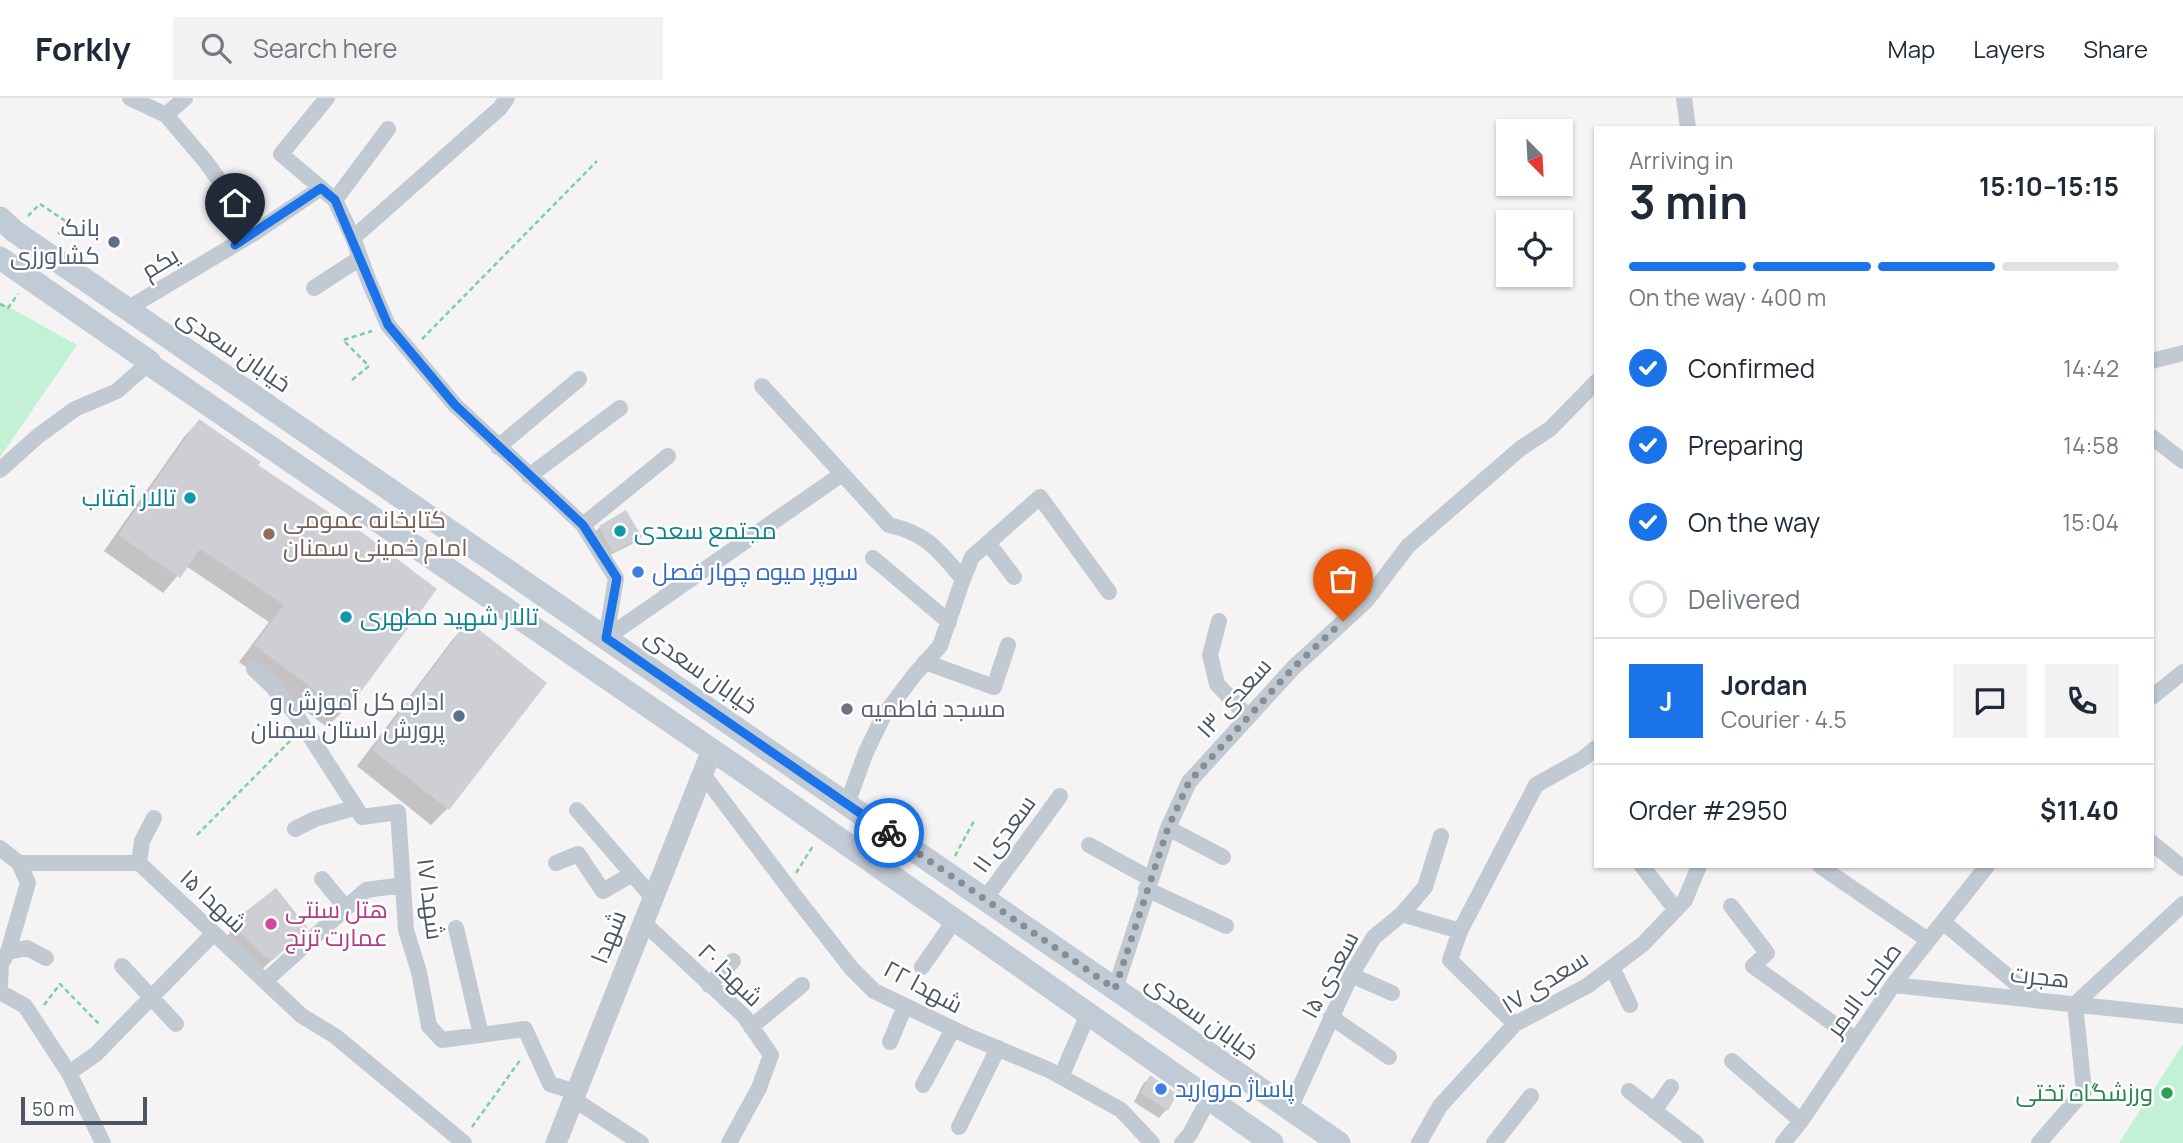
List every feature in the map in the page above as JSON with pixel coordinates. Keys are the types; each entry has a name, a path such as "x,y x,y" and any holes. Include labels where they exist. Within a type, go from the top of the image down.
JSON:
{"main road":[{"name":"خیابان سعدی","path":"0,218 14,231 1339,1143"},
{"path":"0,258 160,372 712,750 1272,1143"},
{"path":"72,308 70,293 88,282"},
{"path":"1147,1056 1166,1045 1170,1032 1168,1025"},
{"path":"1178,1079 1182,1058 1186,1053 1200,1047"}],"street":[{"path":"130,98 166,115 206,162 256,232"},
{"path":"166,115 185,98"},
{"path":"327,98 281,154 335,200 388,325 455,405 583,525 617,578 606,638"},
{"path":"353,238 500,108 507,98"},
{"path":"1684,98 1688,126"},
{"path":"335,200 388,129"},
{"name":"یکم","path":"127,309 256,232 321,188"},
{"path":"314,288 360,258"},
{"path":"2154,360 2183,353"},
{"path":"0,470 38,436 75,409 117,391 149,362"},
{"path":"498,447 579,379"},
{"name":"سعدی ۱۳","path":"1115,989 1168,828 1189,782 1293,668 1367,600 1408,546 1521,448 1550,429 1594,384"},
{"path":"762,386 889,526 906,529 929,541 962,579"},
{"path":"529,476 620,408"},
{"path":"2154,439 2183,461"},
{"path":"583,525 668,456"},
{"path":"606,638 842,474"},
{"path":"847,804 866,752 884,715 940,646 972,557 1040,497 1110,592"},
{"path":"988,543 1014,577"},
{"path":"873,558 949,622"},
{"path":"1219,621 1210,655 1217,684 1248,717"},
{"path":"925,662 995,687 1008,645"},
{"path":"254,669 272,686 304,727 354,808 295,829"},
{"path":"2154,695 2183,672"},
{"name":"شهدا","path":"556,1143 712,750"},
{"path":"1514,1024 1450,960 1460,931 1536,785 1594,750"},
{"name":"شهدا ۲۲","path":"702,773 787,887 852,969 874,991 1060,1077 1121,1110 1152,1143"},
{"name":"سعدی ۱۱","path":"985,899 1060,796"},
{"name":"شهدا ۱۷","path":"354,808 362,817 398,812 406,930 419,972 429,1026 442,1040 526,1029 531,1045"},
{"path":"577,810 653,898"},
{"path":"19,863 139,863 142,841 154,818"},
{"path":"1168,828 1223,857"},
{"name":"سعدی ۱۵","path":"1290,1109 1351,975 1374,937 1402,914 1425,887 1441,836"},
{"path":"1089,845 1149,884 1226,926"},
{"path":"2154,845 2183,869"},
{"path":"0,848 19,863 28,883 8,952 1,964 0,986"},
{"path":"556,863 578,854 603,891 632,874"},
{"name":"شهدا ۱۵","path":"139,863 302,1016 335,1036 461,1142"},
{"path":"1644,868 1675,910"},
{"name":"سعدی ۱۷","path":"1419,1143 1440,1106 1514,1024 1587,986 1643,944 1685,900 1698,868"},
{"path":"1823,868 1928,940"},
{"name":"صاحب الامر","path":"1784,1143 1893,985 1985,868"},
{"path":"322,879 346,908"},
{"path":"265,981 366,890 403,885"},
{"path":"2039,1143 2084,1091 2076,1004 2183,904"},
{"path":"1731,906 1767,953 1753,966 1856,1040"},
{"path":"1402,914 1460,931"},
{"path":"922,967 954,921"},
{"name":"شهدا ۲۰","path":"643,922 744,1016 771,1055 759,1088 729,1143"},
{"path":"1943,922 2036,1000"},
{"name":"شهدا ۱۷","path":"456,929 481,1035"},
{"path":"69,1073 96,1054 214,933"},
{"path":"8,952 27,948 46,958"},
{"path":"709,985 733,961"},
{"path":"122,966 176,1024"},
{"path":"1612,967 1630,1005"},
{"path":"1351,975 1392,993"},
{"path":"751,1027 802,985"},
{"name":"هجرت","path":"1893,985 2183,1016"},
{"path":"0,992 25,1006 34,1019 69,1073 103,1143"},
{"path":"890,1042 905,1006"},
{"path":"1060,1077 1088,1014"},
{"path":"1331,1017 1389,1057"},
{"path":"923,1085 953,1029"},
{"path":"531,1045 550,1084 575,1096 641,1143"},
{"path":"959,1127 998,1048"},
{"path":"1732,1061 1801,1121"},
{"path":"1654,1111 1671,1087"},
{"path":"1629,1091 1696,1143"},
{"path":"1494,1143 1531,1096"},
{"path":"1182,1143 1190,1134 1208,1100"}],"path":[{"path":"410,352 597,161"},
{"path":"40,204 67,222"},
{"path":"0,304 8,308"},
{"path":"352,380 369,366 343,340 388,325"},
{"path":"197,835 304,727"},
{"path":"946,872 975,818"},
{"path":"787,887 824,829"},
{"path":"34,1019 60,984 113,1037"},
{"path":"461,1142 531,1045"}],"green space":[{"path":"0,302 77,345 0,457"},
{"name":"ورزشگاه تختی","path":"2183,1044 2183,1143 2119,1143"}],"building":[{"path":"199,419 261,462 258,465 345,523 347,521 437,589 345,713 254,645 284,605 200,549 180,578 118,535"},
{"name":"مجتمع سعدی","path":"626,510 642,537 612,552 599,526"},
{"name":"اداره کل آموزش و پرورش استان سمنان","path":"468,621 547,683 449,810 372,750"},
{"name":"هتل سنتی عمارت ترنج","path":"276,888 308,928 273,960 263,956 234,927 241,920 240,916"},
{"name":"پاساژ مروارید","path":"1150,1075 1177,1094 1168,1111 1141,1093"}],"way so far":[{"path":"889,833 1115,989 1146,889 1168,828 1189,782 1293,668 1343,621"}],"place":[{"name":"بانک کشاورزی","path":"114,242"},
{"name":"تالار آفتاب","path":"190,498"},
{"name":"مجتمع سعدی","path":"620,531"},
{"name":"کتابخانه عمومی امام خمینی سمنان","path":"269,534"},
{"name":"سوپر میوه چهار فصل","path":"638,572"},
{"name":"تالار شهید مطهری","path":"346,617"},
{"name":"مسجد فاطمیه","path":"847,709"},
{"name":"اداره کل آموزش و پرورش استان سمنان","path":"459,716"},
{"name":"هتل سنتی عمارت ترنج","path":"271,924"},
{"name":"پاساژ مروارید","path":"1161,1089"},
{"name":"ورزشگاه تختی","path":"2167,1093"}],"route":[{"path":"235,245 321,188 335,200 388,325 455,405 583,525 617,578 606,638 889,833"}]}
